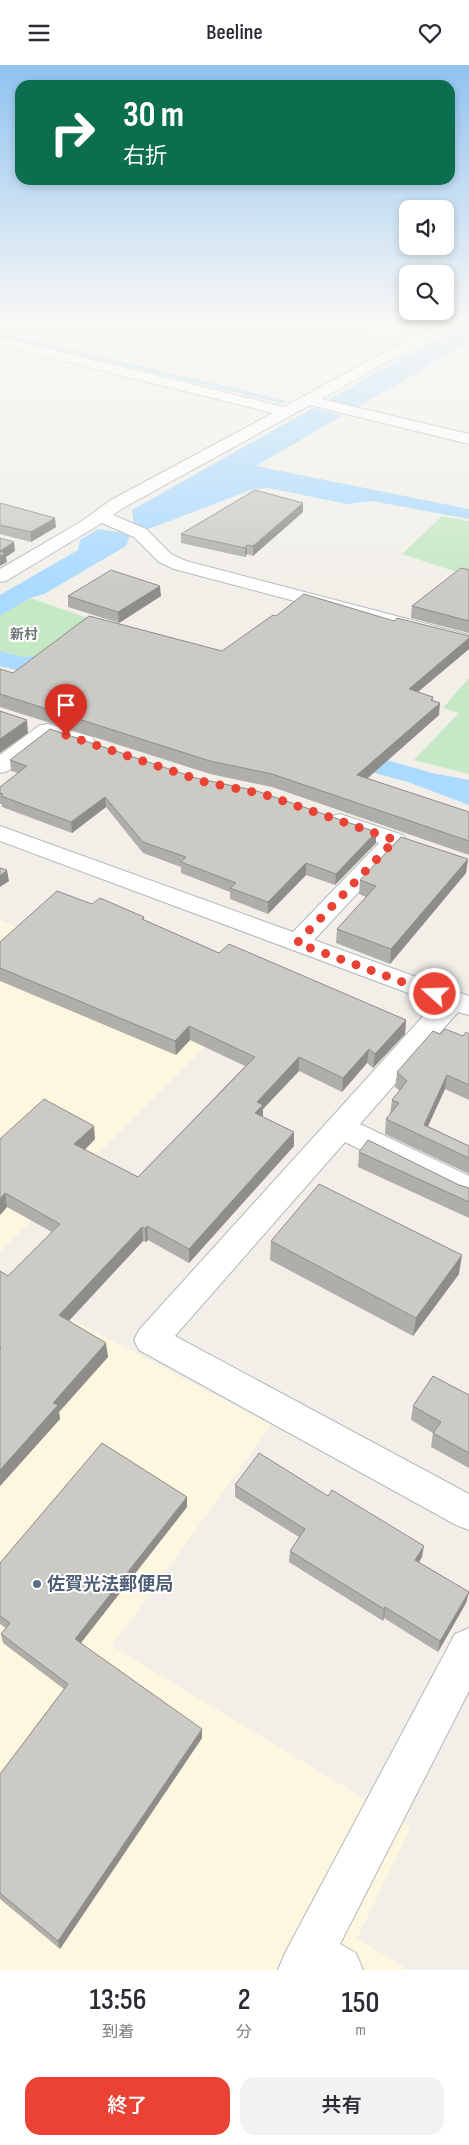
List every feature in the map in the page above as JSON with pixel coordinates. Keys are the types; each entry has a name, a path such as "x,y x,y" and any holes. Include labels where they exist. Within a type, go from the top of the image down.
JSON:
{"street":[{"path":"0,577 101,516 117,504 285,413"},
{"path":"358,413 469,439"},
{"path":"101,516 132,530 165,558 180,565 469,641"},
{"path":"17,545 42,552"},
{"path":"24,722 104,748"},
{"path":"0,766 48,730"},
{"path":"297,943 404,843 320,814"},
{"path":"0,833 461,1003 341,1127 151,1340 469,1513"},
{"path":"341,1127 469,1190"},
{"path":"317,1964 469,1648"}],"shaded area":[{"path":"0,920 233,1019 0,1252"},
{"path":"0,1281 271,1425 112,1646 411,1827 357,1938 408,1970 0,1970"}],"green space":[{"path":"442,516 469,521 469,576 402,554"},
{"path":"30,598 88,618 36,656 22,657 0,651 0,616"},
{"path":"469,678 469,774 414,760 459,713 443,708"}],"water":[{"path":"304,413 334,413 343,415 256,466 469,509 469,519 372,501 347,504 268,488 251,490 130,536 126,546 44,594 30,598 0,616 0,595 78,550 80,540 98,529 118,532 134,524 132,510"},
{"path":"0,651 22,657 36,656 295,734 432,773 469,780 469,805 408,782 272,745 81,686 0,666"}],"building":[{"path":"255,490 303,503 253,546 247,545 245,548 181,534"},
{"path":"0,503 55,518 31,532 0,525"},
{"path":"0,538 14,542 0,551"},
{"path":"461,568 469,570 469,621 412,606"},
{"path":"111,570 160,586 118,612 68,596"},
{"path":"304,594 394,621 397,618 469,636 409,689 433,697 431,700 440,703 357,775 469,812 469,841 272,774 210,761 0,694 0,669 13,673 89,616 222,651 273,615 276,616"},
{"path":"0,711 27,720 0,739"},
{"path":"50,729 196,778 257,791 376,832 336,874 306,863 268,902 230,888 236,883 181,862 186,857 143,842 105,797 71,822 1,796 3,794 0,793 0,787 27,766 10,760"},
{"path":"401,837 468,859 391,949 337,929 376,886 360,880"},
{"path":"0,868 7,870 0,876"},
{"path":"57,891 92,904 100,898 219,953 229,944 406,1020 375,1054 369,1049 343,1078 299,1057 257,1102 263,1105 255,1113 294,1132 189,1249 147,1226 145,1229 142,1227 59,1315 106,1343 53,1403 58,1405 0,1470 0,1271 8,1276 60,1224 5,1193 0,1199 0,1139 44,1099 94,1126 74,1144 138,1177 255,1057 189,1026 175,1041 0,968 0,942"},
{"path":"445,1029 463,1036 466,1032 469,1034 469,1085 447,1075 424,1125 469,1146 469,1158 386,1119 399,1103 392,1100 407,1081 397,1072 433,1031 440,1034"},
{"path":"368,1140 459,1185 469,1188 469,1202 359,1152"},
{"path":"319,1184 462,1255 416,1318 271,1241"},
{"path":"433,1376 469,1395 469,1453 433,1433 441,1422 413,1406"},
{"path":"102,1443 187,1497 75,1639 202,1729 58,1941 0,1893 0,1774 68,1684 1,1634 10,1623 0,1616 0,1563"},
{"path":"259,1453 328,1496 332,1490 424,1546 415,1560 469,1592 440,1641 290,1551 305,1529 235,1485"}],"place":[{"name":"佐賀光法郵便局","path":"37,1584"}],"district":[{"name":"新村","path":"24,634"}],"route":[{"path":"66,735 205,782 263,794 395,840 297,943 435,994"}]}
